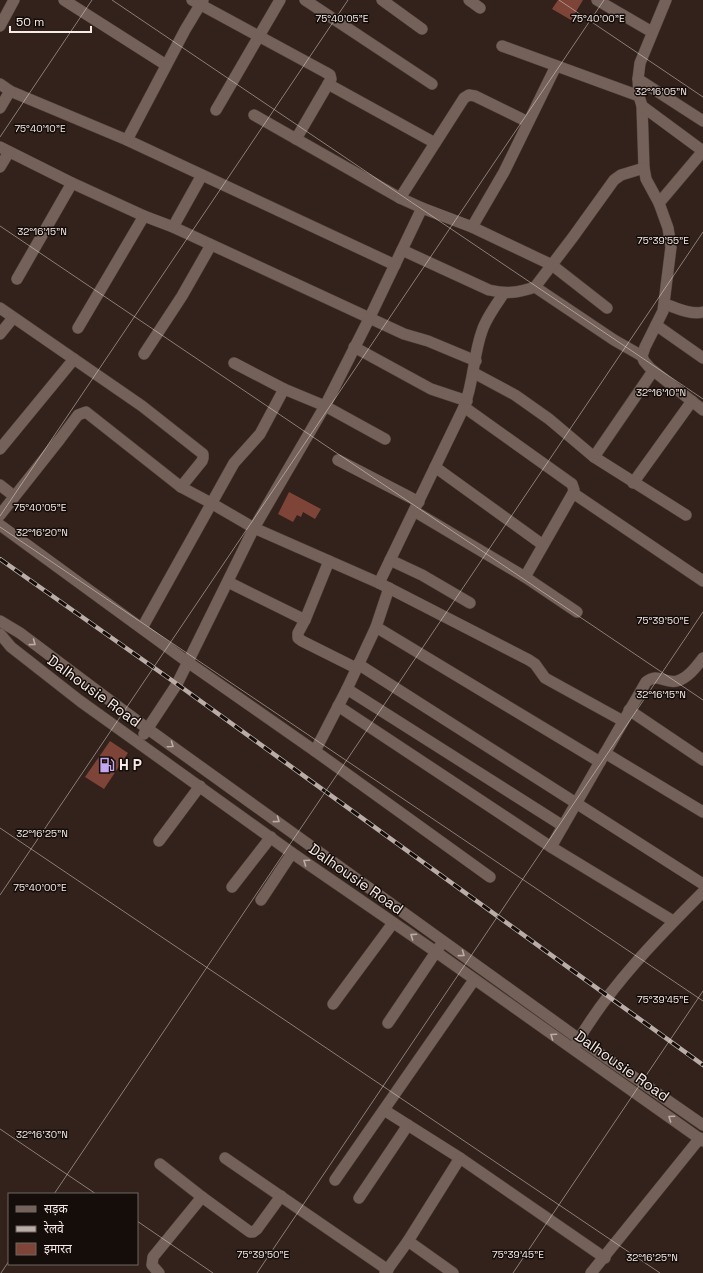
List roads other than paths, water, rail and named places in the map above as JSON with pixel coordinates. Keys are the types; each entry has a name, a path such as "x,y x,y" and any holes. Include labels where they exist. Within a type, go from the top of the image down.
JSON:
{"street":[{"path":"0,26 14,0"},
{"path":"64,0 166,65"},
{"path":"216,110 280,0"},
{"path":"305,0 432,84"},
{"path":"382,0 422,28"},
{"path":"470,0 480,8"},
{"path":"597,0 652,32"},
{"path":"642,356 665,304 671,247 668,228 659,203 646,179 644,168 641,101 638,79 640,63 666,0"},
{"path":"127,140 199,2 330,75 331,79 296,140"},
{"path":"502,46 556,66 641,101 703,151 659,203"},
{"path":"472,226 504,172 556,66"},
{"path":"638,79 701,116"},
{"path":"0,84 10,90 127,140 395,265"},
{"path":"328,84 435,143"},
{"path":"0,108 10,90"},
{"path":"400,198 464,98 469,95 475,96 528,122"},
{"path":"254,115 400,198 422,208 472,226 552,265 607,308"},
{"path":"0,167 5,150 72,183 144,216 173,227 404,334 428,341 476,361"},
{"path":"402,250 489,290 504,293 520,292 535,287 614,180 622,175 644,168"},
{"path":"173,227 202,175"},
{"path":"17,279 72,183"},
{"path":"139,742 178,684 254,528 325,406 422,208"},
{"path":"78,328 144,216"},
{"path":"144,354 182,296 211,245"},
{"path":"535,287 614,340 642,356 644,361 653,371 703,410"},
{"path":"315,751 347,689 376,627 390,560 465,404 474,372 482,331 491,312 504,293"},
{"path":"665,304 697,314 703,312"},
{"path":"0,308 142,406 203,454 202,461 181,487"},
{"path":"0,334 13,318"},
{"path":"656,325 703,358"},
{"path":"354,347 431,389 465,404 572,484 574,490 573,493 525,577"},
{"path":"0,448 74,359"},
{"path":"234,363 284,389 325,406 385,439"},
{"path":"594,457 653,371"},
{"path":"474,372 515,395 549,419 594,457 686,515"},
{"path":"142,628 234,464 260,434 284,389"},
{"path":"633,482 692,401"},
{"path":"0,515 78,415 84,412 89,413 181,487 254,528 384,585 529,660 535,664 545,678 623,721"},
{"path":"338,460 416,506 577,612"},
{"path":"435,467 543,545"},
{"path":"0,485 14,496"},
{"path":"573,493 703,581"},
{"path":"0,525 189,663 315,751 490,877"},
{"path":"390,560 422,575 470,603"},
{"path":"328,561 305,620 298,633 298,638 300,640 357,666 703,884"},
{"path":"228,582 305,620"},
{"name":"Dalhousie Road","path":"0,621 20,633 148,729 579,1039 703,1125"},
{"path":"376,627 602,757 703,812"},
{"name":"Dalhousie Road","path":"0,634 11,647 24,658 80,701 292,853 436,952 701,1140"},
{"path":"551,847 641,689 650,679 657,678 671,682 678,680 692,672 701,664"},
{"path":"347,689 563,826"},
{"path":"338,706 551,847 674,921"},
{"path":"629,710 703,760"},
{"path":"159,841 200,786"},
{"path":"232,887 271,837"},
{"path":"261,900 292,853"},
{"path":"573,1050 609,996 674,921 703,892"},
{"path":"333,1004 393,923"},
{"path":"388,1023 443,940"},
{"path":"335,1180 474,980"},
{"path":"384,1110 460,1158 605,1258"},
{"path":"359,1198 408,1125"},
{"path":"592,1273 701,1140"},
{"path":"225,1158 386,1271 408,1241 460,1158"},
{"path":"160,1164 202,1197 253,1232 257,1229 281,1196"},
{"path":"159,1273 152,1265 153,1257 202,1197"},
{"path":"408,1241 453,1273"}],"railway":[{"path":"0,559 177,684 703,1065"}],"place":[{"name":"H P","path":"107,765"}]}
